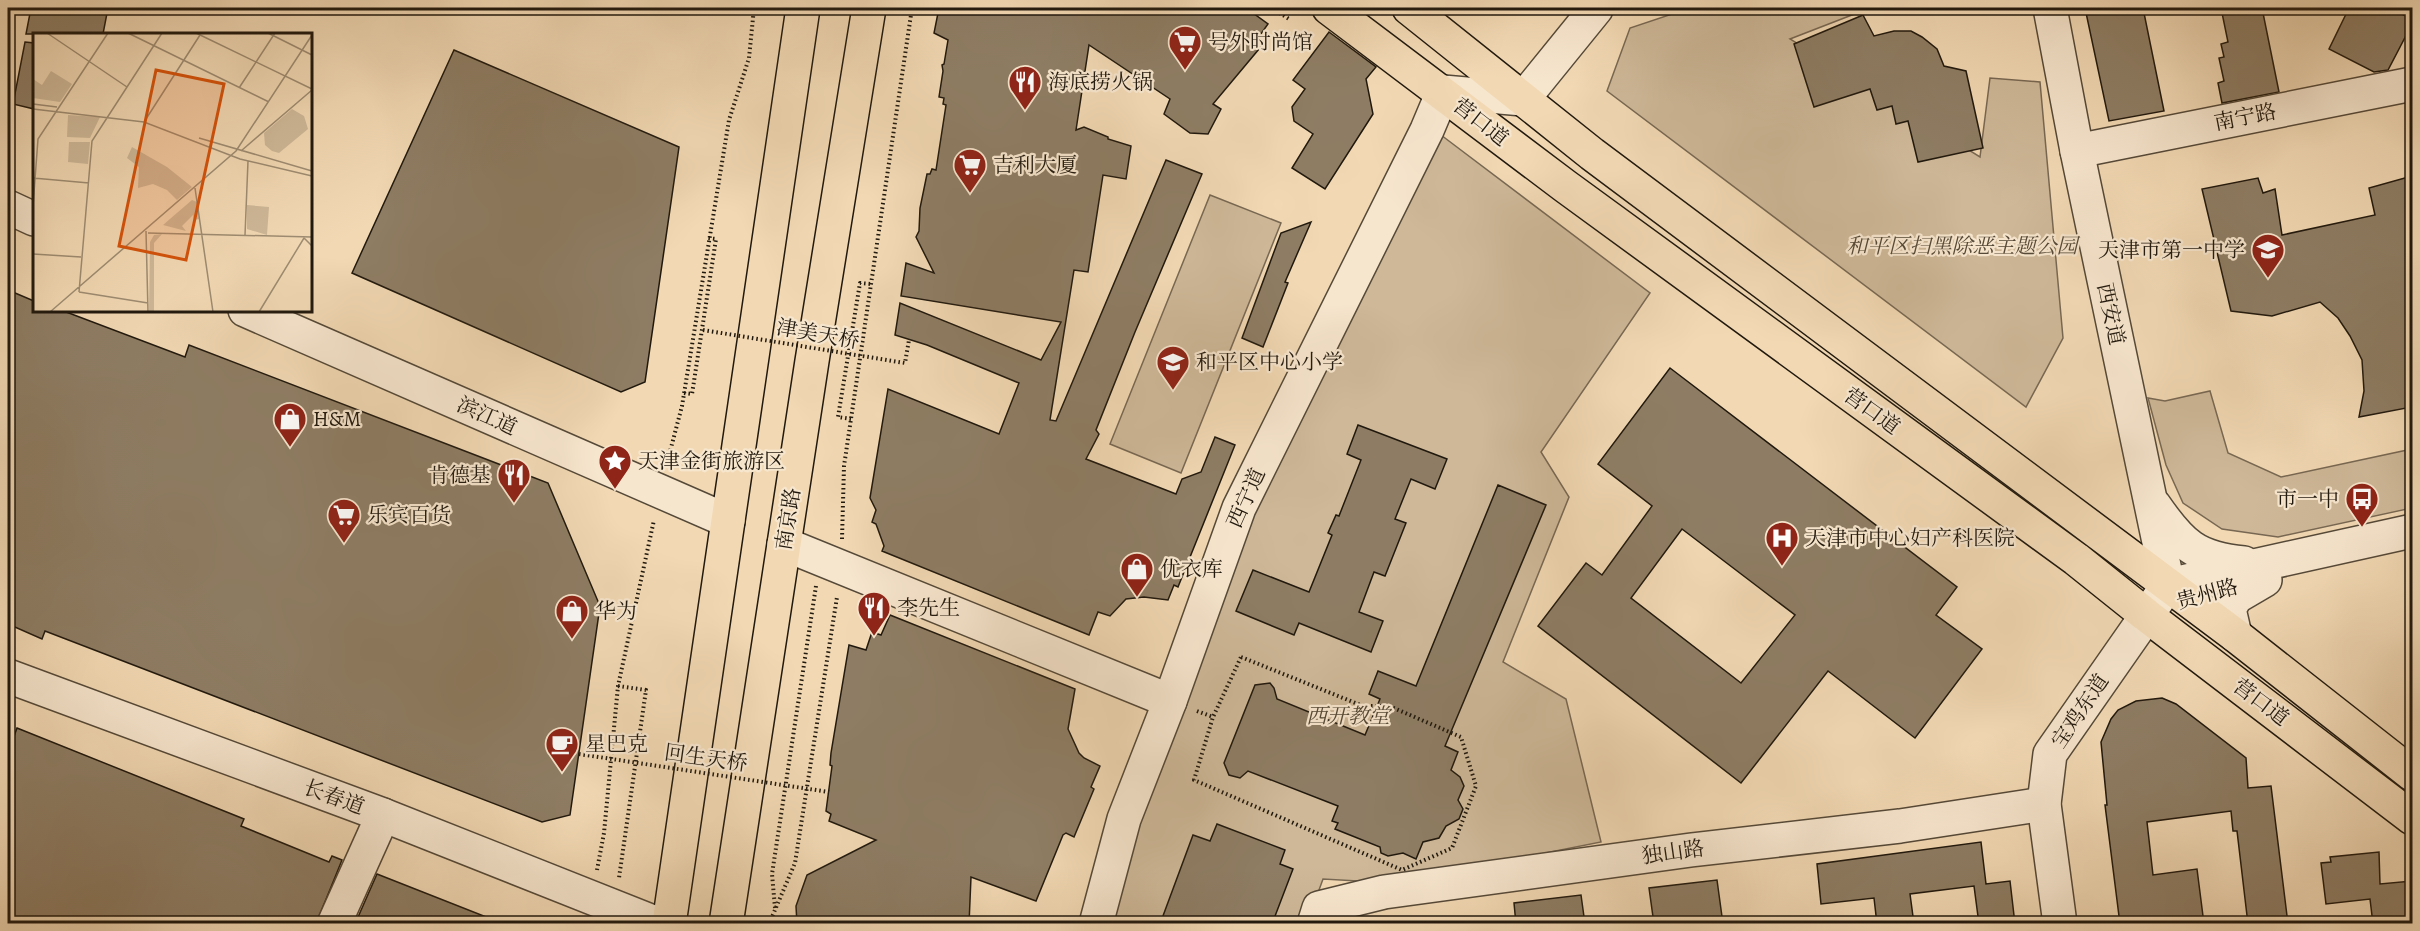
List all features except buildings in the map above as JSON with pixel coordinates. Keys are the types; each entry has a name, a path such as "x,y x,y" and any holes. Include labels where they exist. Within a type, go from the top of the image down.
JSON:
{"main road":[{"path":"669,924 803,8"},
{"name":"南京路","path":"726,924 869,8"},
{"name":"营口道","path":"1329,8 1443,92 1564,186 2076,559 2412,818"},
{"name":"营口道","path":"1409,8 1601,161 2235,634 2412,774"}],"street":[{"path":"1443,92 1523,99 1598,8"},
{"name":"西安道","path":"2050,8 2148,496 2175,591"},
{"name":"南宁路","path":"2077,151 2412,84"},
{"name":"西宁道","path":"1096,924 1124,819 1170,701 1239,508 1427,130 1443,92"},
{"path":"8,207 33,219"},
{"name":"滨江道","path":"250,312 728,521"},
{"path":"2148,496 2174,533 2189,547 2206,557 2263,572"},
{"name":"贵州路","path":"2146,615 2175,591 2263,572 2412,531"},
{"path":"784,544 1170,701"},
{"name":"贵州路","path":"2263,572 2412,551"},
{"path":"2235,634 2229,609 2236,597 2263,572"},
{"name":"宝鸡东道","path":"2060,924 2044,804 2050,754 2146,615"},
{"name":"长春道","path":"8,676 383,815 658,924"},
{"name":"独山路","path":"1314,924 1319,908 1384,892 1691,849 1900,826 2044,804"},
{"path":"334,924 383,815"}],"path":[{"path":"604,902 604,833 618,686 684,393 729,120 749,58 754,8"},
{"path":"769,924 795,863 850,418 912,8"},
{"path":"1272,8 1289,19"},
{"path":"684,393 692,394 703,330 716,239 708,238"},
{"path":"850,418 838,417 860,283 871,284"},
{"name":"津美天桥","path":"703,330 905,363 909,340"},
{"path":"776,909 772,874 797,702 831,563"},
{"path":"1241,657 1363,706 1389,706 1461,737 1476,786 1452,848 1402,870 1194,780 1213,717 1241,657"},
{"path":"604,902 626,825 646,690 618,686"},
{"name":"回生天桥","path":"579,754 828,792"}],"green space":[{"name":"和平区扫黑除恶主题公园","path":"1690,8 1870,8 1790,39 1980,157 1990,78 2040,82 2063,338 2026,407 1607,91 1630,28"},
{"name":"西开教堂","path":"1441,135 1650,293 1541,452 1569,497 1503,662 1566,699 1601,842 1393,883 1323,879 1307,923 1104,924 1246,513"},
{"path":"1210,195 1281,223 1181,473 1110,444"},
{"path":"2210,391 2228,453 2281,477 2412,449 2412,508 2278,537 2222,529 2183,503 2166,465 2148,398 2165,401"}],"place":[{"name":"号外时尚馆","path":"1185,71"},
{"name":"海底捞火锅","path":"1025,111"},
{"name":"吉利大厦","path":"970,194"},
{"name":"天津市第一中学","path":"2268,279"},
{"name":"和平区中心小学","path":"1173,391"},
{"name":"H&M","path":"290,448"},
{"name":"天津金街旅游区","path":"615,490"},
{"name":"肯德基","path":"514,504"},
{"name":"市一中","path":"2362,528"},
{"name":"乐宾百货","path":"344,544"},
{"name":"天津市中心妇产科医院","path":"1782,567"},
{"name":"优衣库","path":"1137,598"},
{"name":"李先生","path":"874,637"},
{"name":"华为","path":"572,640"},
{"name":"星巴克","path":"562,773"}]}
